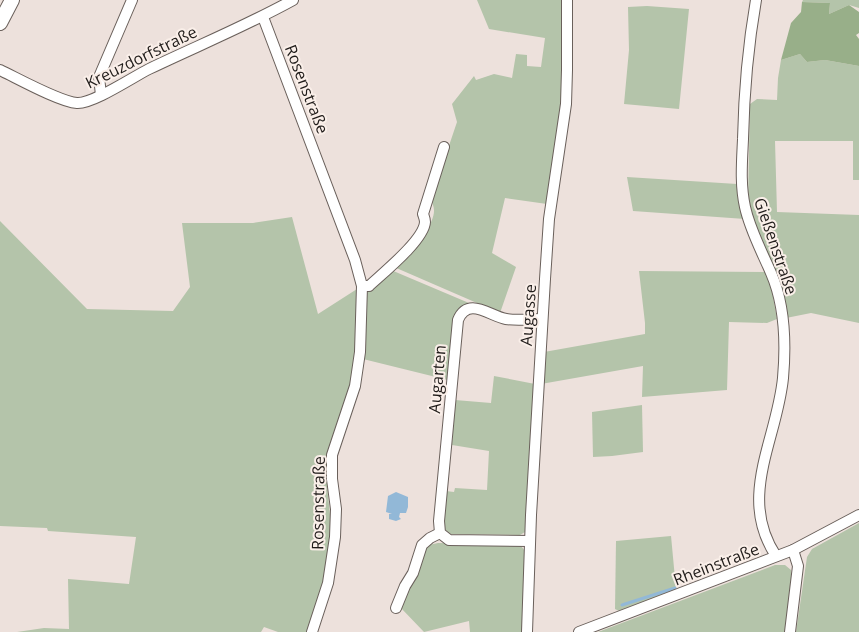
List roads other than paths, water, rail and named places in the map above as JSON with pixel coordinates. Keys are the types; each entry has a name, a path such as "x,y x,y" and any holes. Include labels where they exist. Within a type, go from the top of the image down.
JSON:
{"main road":[{"path":"0,23 12,0"}],"street":[{"path":"101,95 99,77 132,0"},
{"name":"Kreuzdorfstraße","path":"0,70 66,101 79,104 124,84 146,70 263,16 293,0"},
{"name":"Augasse","path":"527,632 530,541 549,219 566,104 566,0"},
{"name":"Gießenstraße","path":"756,0 749,42 745,87 741,174 745,210 772,275 778,296 783,328 783,379 762,469 758,503 760,522 776,556"},
{"name":"Rosenstraße","path":"263,16 355,260 362,286 360,342 355,386 332,454 332,479 336,509 335,537 330,574 312,632"},
{"path":"362,286 369,286 406,253 421,231 425,222 423,214 444,147"},
{"name":"Augarten","path":"440,533 439,521 460,314 473,308 483,309 498,317 508,319 542,319"},
{"name":"Rheinstraße","path":"579,632 793,550 859,515"},
{"path":"396,608 405,586 413,573 422,545 440,533 448,540 530,541"},
{"path":"790,632 798,566 793,550"}],"water":[{"path":"396,492 408,497 408,507 406,513 400,513 399,517 401,519 396,521 389,519 389,514 392,514 386,512 388,496"}],"waterway":[{"path":"622,605 675,588"}]}
